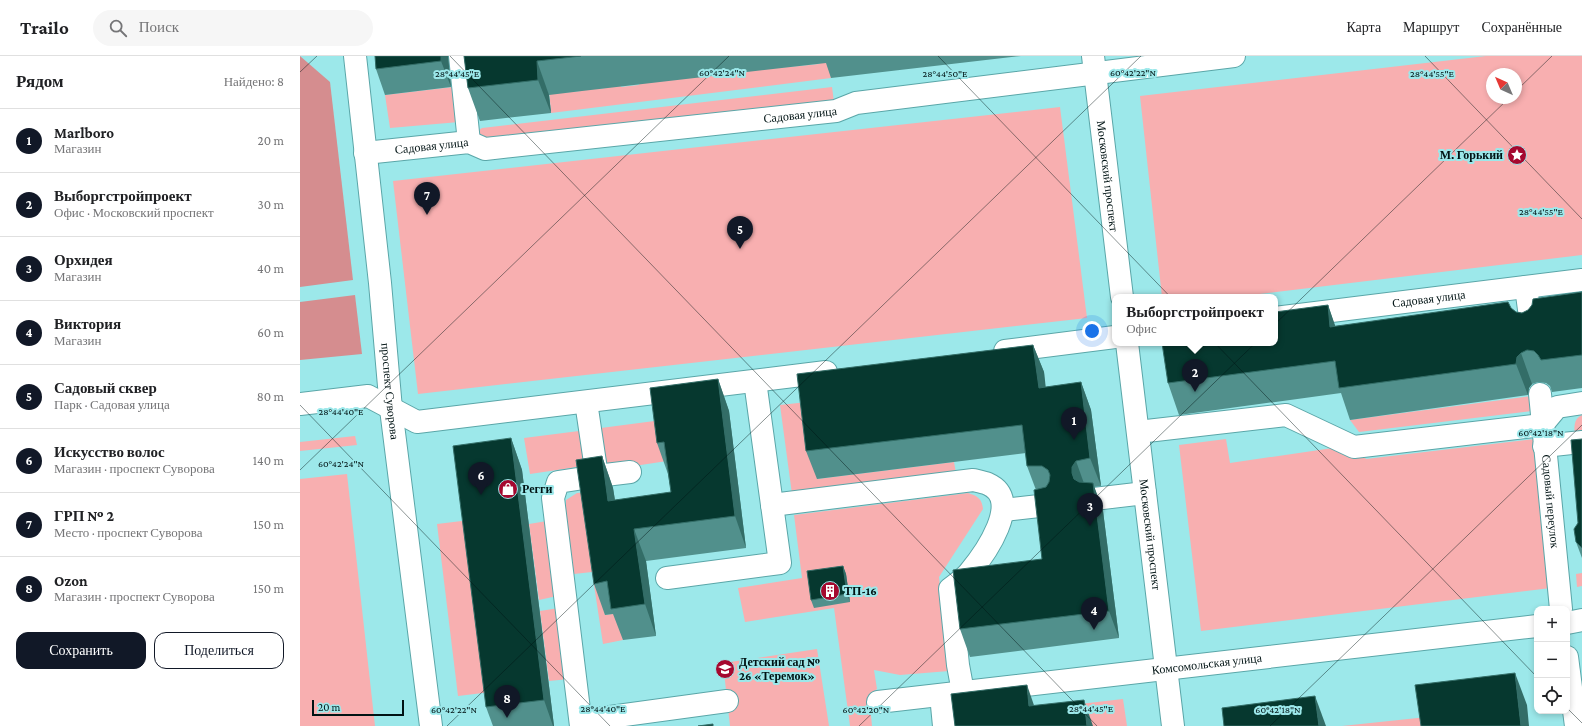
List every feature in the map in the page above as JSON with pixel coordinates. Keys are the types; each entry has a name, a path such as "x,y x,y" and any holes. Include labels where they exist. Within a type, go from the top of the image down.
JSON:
{"street":[{"name":"проспект Суворова","path":"355,56 391,410 431,726"},
{"path":"460,56 469,142"},
{"name":"Садовая улица","path":"365,153 469,142 485,149 820,113 836,111 856,103 1094,65 1234,56"},
{"name":"Московский проспект","path":"1094,65 1122,294"},
{"name":"Садовая улица","path":"1278,318 1582,280"},
{"path":"1526,287 1532,332"},
{"path":"985,353 1112,337"},
{"name":"Московский проспект","path":"1127,346 1173,726"},
{"path":"300,404 368,396 391,410 417,422 843,370"},
{"path":"667,578 780,563 755,381"},
{"name":"Садовый переулок","path":"1540,394 1562,606"},
{"path":"586,402 597,476"},
{"path":"1138,432 1286,415 1354,447 1542,424 1557,406 1582,403"},
{"path":"1545,454 1579,450"},
{"path":"630,472 558,482 553,498 581,724 727,701"},
{"path":"772,505 973,480 988,484 999,493 1004,510 998,529 968,575 950,589 958,665 963,692"},
{"path":"1094,499 1145,493"},
{"path":"1004,510 1048,505"},
{"path":"1570,622 1582,620"},
{"name":"Комсомольская улица","path":"878,702 1534,626"},
{"path":"1570,678 1576,726"},
{"path":"941,695 944,726"}],"shaded area":[{"path":"300,56 330,82 353,280 300,287"},
{"path":"828,56 831,78 551,113 549,89 561,93 581,91 581,85 601,89 620,81 621,87 639,85 639,79 819,64"},
{"path":"1486,56 1582,56 1582,255 1259,294 1162,294 1140,96"},
{"path":"453,87 459,122 390,128 385,95"},
{"path":"832,87 834,102 483,140 480,138 479,130 482,128"},
{"path":"1060,107 1087,318 418,394 393,181"},
{"path":"355,295 362,354 300,360 300,302"},
{"path":"1531,396 1532,411 1359,432 1350,420"},
{"path":"807,402 817,479 954,462 956,473 792,494 780,405"},
{"path":"1582,415 1582,436 1575,437 1574,427 1577,419"},
{"path":"662,420 667,461 608,470 601,428"},
{"path":"579,431 584,466 530,474 524,438"},
{"path":"355,436 357,445 300,451 300,442"},
{"path":"1226,439 1230,463 1353,445 1366,459 1535,439 1551,588 1201,631 1179,445"},
{"path":"347,474 375,726 300,726 300,479"},
{"path":"588,492 605,615 619,613 623,640 603,644 592,572 574,574 566,513 566,500 577,493"},
{"path":"968,493 979,498 983,509 939,577 949,671 900,675 874,670 877,689 869,695 872,726 850,726 834,608 745,622 738,588 802,578 794,515"},
{"path":"470,520 491,692 458,696 437,524"},
{"path":"547,521 557,596 539,600 529,524"},
{"path":"1582,573 1582,586 1577,587 1576,574"},
{"path":"559,608 569,679 549,681 540,611"},
{"path":"817,649 829,726 730,726 723,663"},
{"path":"1123,699 1127,726 1056,726 1054,707"},
{"path":"1427,717 1428,726 1342,726"}],"building":[{"path":"375,56 441,56 441,61 376,69"},
{"path":"464,56 581,56 537,61 538,80 468,88"},
{"path":"1582,292 1582,355 1541,360 1534,351 1527,350 1517,357 1516,364 1339,388 1335,361 1168,383 1162,346 1278,346 1278,312 1328,305 1330,327 1508,302 1511,308 1516,312 1522,313 1528,310 1532,305 1533,299"},
{"path":"1033,345 1039,388 1081,382 1090,458 1076,461 1072,467 1072,473 1074,479 1079,482 1093,483 1109,611 960,629 953,570 1042,559 1034,490 1046,487 1049,482 1050,475 1048,470 1042,466 1027,466 1022,425 806,451 797,374"},
{"path":"718,379 735,516 634,529 645,604 611,609 607,581 594,584 576,460 602,456 608,501 671,492 664,442 657,443 650,388"},
{"path":"511,438 544,700 486,707 453,446"},
{"path":"1582,439 1582,548 1576,542 1574,529 1578,523 1571,440"},
{"name":"ТП-16","path":"843,566 847,594 811,600 807,571"},
{"path":"1515,673 1521,726 1421,726 1415,685"},
{"path":"1027,685 1029,706 1084,700 1087,726 955,726 951,694"},
{"path":"1315,696 1319,726 1224,726 1222,708"},
{"path":"713,724 713,726 698,726"}],"place":[{"name":"М. Горький","path":"1517,155"},
{"name":"ГРП № 2","path":"427,215"},
{"name":"Садовый сквер","path":"740,249"},
{"name":"Выборгстройпроект","path":"1195,392"},
{"name":"Marlboro","path":"1074,440"},
{"name":"Регги","path":"508,489"},
{"name":"Искусство волос","path":"481,495"},
{"name":"Орхидея","path":"1090,526"},
{"name":"ТП-16","path":"830,591"},
{"name":"Виктория","path":"1094,630"},
{"name":"Детский сад № 26 «Теремок»","path":"725,669"},
{"name":"Ozon","path":"507,718"}]}
